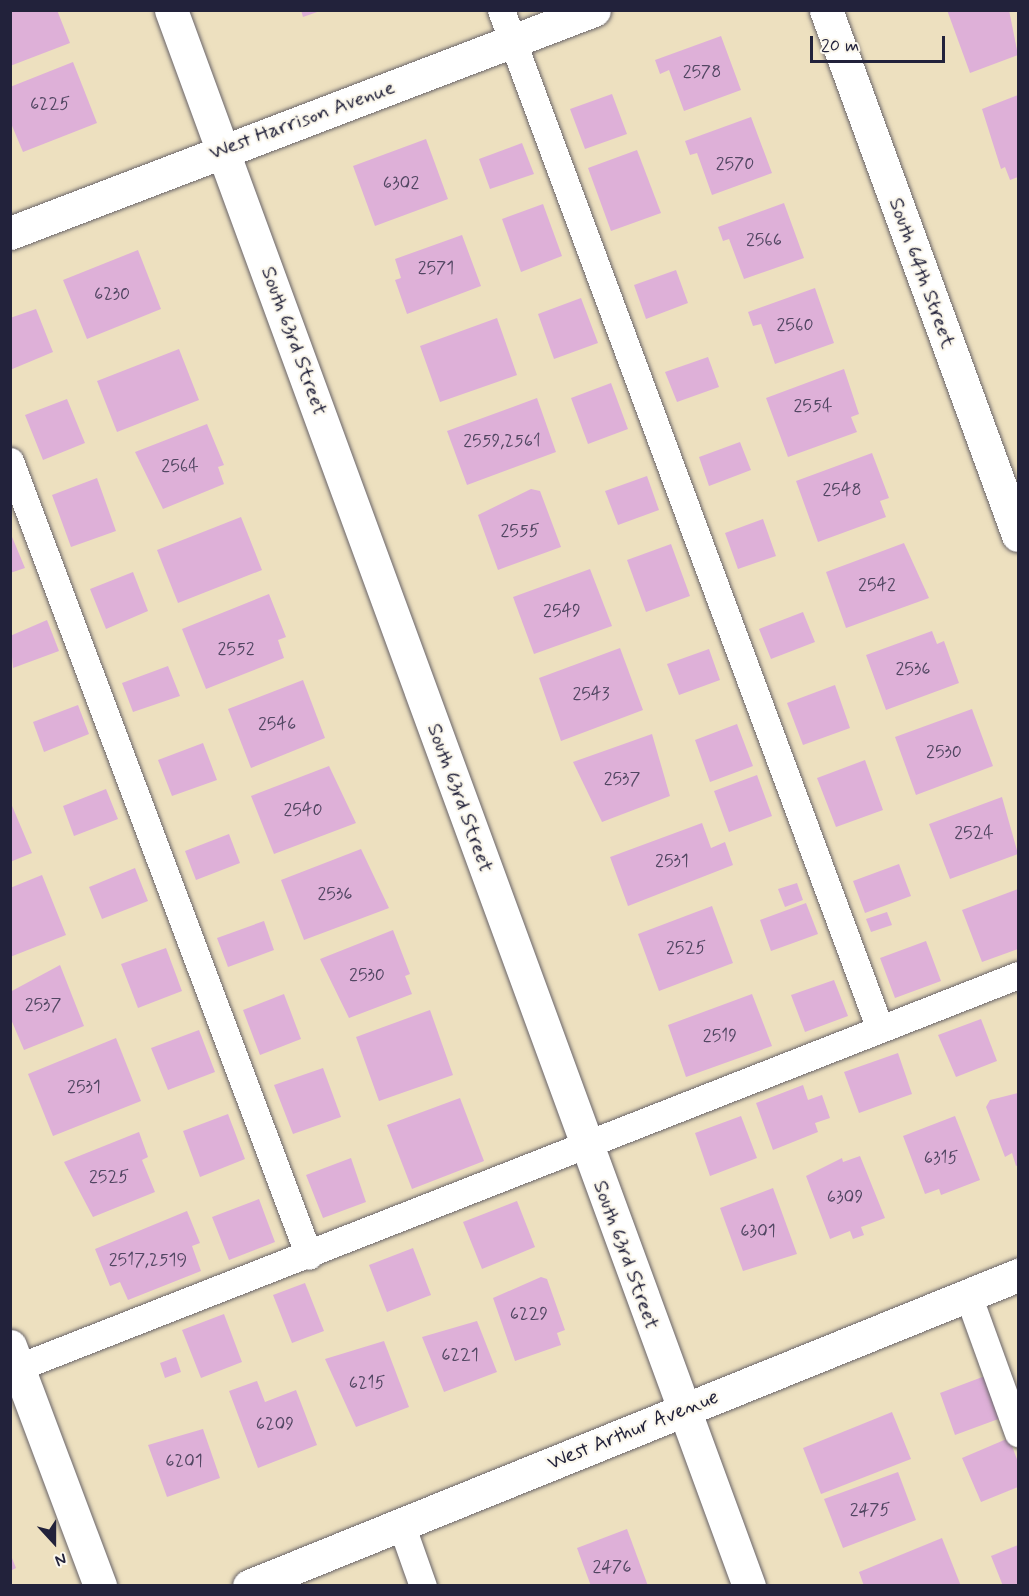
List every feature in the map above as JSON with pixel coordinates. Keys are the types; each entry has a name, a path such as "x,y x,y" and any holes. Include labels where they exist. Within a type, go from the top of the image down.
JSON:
{"street":[{"name":"South 63rd Street","path":"171,10 224,148 586,1145 749,1586"},
{"name":"West Harrison Avenue","path":"10,233 224,148 513,44 594,10"},
{"name":"South 64th Street","path":"826,10 1018,535"},
{"name":"West Arthur Avenue","path":"249,1586 1018,1275"},
{"path":"15,1356 100,1586"}],"lane":[{"path":"501,10 880,1029"},
{"path":"10,461 309,1256"},
{"path":"15,1356 309,1256 1018,975"},
{"path":"968,1295 1018,1433"},
{"path":"400,1524 423,1586"}],"building":[{"path":"10,10 57,10 70,43 10,66"},
{"path":"301,10 319,10 320,11 303,17"},
{"path":"947,10 1009,10 1018,55 970,73"},
{"path":"721,36 741,90 684,111 669,70 660,74 655,60"},
{"path":"73,62 97,123 23,152 10,121 10,87"},
{"path":"612,94 627,134 585,149 570,109"},
{"path":"1018,95 1018,177 1010,180 1005,167 1001,169 982,109"},
{"path":"751,117 772,173 712,195 697,153 690,155 685,141"},
{"path":"426,139 448,199 375,226 353,166"},
{"path":"522,143 534,174 490,189 479,159"},
{"path":"637,150 661,213 611,231 588,168"},
{"path":"784,203 804,258 744,279 729,239 723,241 718,227"},
{"path":"543,204 562,256 521,272 502,219"},
{"path":"462,235 481,286 407,314 395,280 401,278 395,259"},
{"path":"138,250 161,309 87,339 63,280"},
{"path":"676,270 688,303 646,319 634,285"},
{"path":"815,288 834,343 775,364 761,324 753,326 748,312"},
{"path":"581,298 598,343 554,359 538,314"},
{"path":"36,309 53,352 10,370 10,318"},
{"path":"497,318 517,375 440,402 420,346"},
{"path":"179,349 199,400 117,432 97,381"},
{"path":"708,357 719,387 677,402 665,372"},
{"path":"844,369 859,414 851,417 857,432 788,457 766,398"},
{"path":"611,383 628,429 588,444 571,398"},
{"path":"537,398 556,452 467,485 447,431"},
{"path":"67,399 85,443 43,460 25,415"},
{"path":"207,424 224,465 218,467 224,484 163,509 135,452"},
{"path":"740,442 751,470 709,486 699,457"},
{"path":"872,453 889,498 880,501 886,517 818,542 796,481"},
{"path":"647,476 659,510 618,525 605,491"},
{"path":"97,478 116,531 71,547 52,495"},
{"path":"531,489 540,491 561,547 498,570 478,515"},
{"path":"241,517 262,570 178,603 157,550"},
{"path":"763,519 776,556 738,569 725,533"},
{"path":"10,532 25,568 10,573"},
{"path":"904,543 929,598 846,628 826,572"},
{"path":"671,544 690,596 646,612 627,560"},
{"path":"590,569 612,626 534,654 513,597"},
{"path":"133,572 148,611 106,629 90,589"},
{"path":"269,594 286,637 278,640 284,658 206,689 182,629"},
{"path":"803,612 815,642 771,659 759,629"},
{"path":"47,620 59,651 13,668 10,636"},
{"path":"932,631 937,644 944,641 959,683 886,710 866,655"},
{"path":"620,648 643,710 561,741 539,678"},
{"path":"709,649 720,680 679,695 667,664"},
{"path":"168,666 180,696 133,712 122,683"},
{"path":"303,680 325,738 251,768 228,709"},
{"path":"835,685 850,728 803,745 787,703"},
{"path":"78,705 89,734 44,752 33,722"},
{"path":"972,709 993,766 916,795 895,737"},
{"path":"737,724 753,766 710,782 695,740"},
{"path":"652,734 670,796 602,822 573,762"},
{"path":"203,743 217,780 172,796 158,760"},
{"path":"865,760 883,810 836,827 817,778"},
{"path":"329,766 356,823 274,854 251,796"},
{"path":"757,775 772,816 729,832 714,791"},
{"path":"106,789 118,819 74,836 63,806"},
{"path":"1002,797 1018,854 950,879 929,824"},
{"path":"10,801 32,853 10,862"},
{"path":"702,823 711,848 725,842 733,865 628,906 610,857"},
{"path":"229,834 240,863 196,880 185,851"},
{"path":"361,849 389,908 304,940 281,880"},
{"path":"899,864 911,896 865,913 853,881"},
{"path":"135,868 148,901 102,919 89,887"},
{"path":"42,875 66,935 10,957 10,888"},
{"path":"797,883 803,900 785,907 778,889"},
{"path":"1018,889 1018,949 982,962 962,910"},
{"path":"806,903 818,934 771,951 760,920"},
{"path":"712,906 733,963 659,991 638,934"},
{"path":"887,912 892,925 871,932 866,919"},
{"path":"264,921 274,950 228,967 217,938"},
{"path":"393,930 410,974 405,976 412,994 349,1018 320,959"},
{"path":"926,941 941,981 895,998 880,958"},
{"path":"166,948 182,991 138,1008 121,964"},
{"path":"60,965 84,1026 24,1050 10,1017 10,992"},
{"path":"834,980 848,1016 805,1032 791,995"},
{"path":"284,994 301,1039 260,1055 243,1010"},
{"path":"752,994 772,1046 686,1077 668,1025"},
{"path":"430,1010 453,1075 379,1101 356,1037"},
{"path":"981,1019 997,1061 956,1077 938,1035"},
{"path":"199,1030 215,1072 168,1090 151,1048"},
{"path":"116,1038 141,1101 53,1136 28,1074"},
{"path":"898,1053 912,1094 859,1113 844,1072"},
{"path":"323,1068 341,1117 293,1134 274,1085"},
{"path":"803,1085 808,1100 822,1095 830,1118 815,1123 818,1132 773,1150 756,1103"},
{"path":"1018,1093 1018,1165 1016,1166 1012,1153 1005,1157 986,1107 990,1100"},
{"path":"460,1098 484,1161 412,1189 387,1125"},
{"path":"228,1114 245,1159 200,1177 183,1131"},
{"path":"741,1116 757,1158 710,1176 695,1133"},
{"path":"955,1116 980,1180 941,1195 939,1189 925,1194 903,1136"},
{"path":"139,1132 148,1157 142,1160 155,1192 93,1217 64,1162"},
{"path":"860,1156 885,1218 861,1227 864,1235 853,1239 850,1231 830,1239 806,1176 842,1158 843,1162"},
{"path":"351,1158 366,1202 323,1218 306,1175"},
{"path":"773,1188 797,1254 743,1271 720,1208"},
{"path":"259,1199 275,1242 229,1260 212,1217"},
{"path":"517,1201 535,1247 482,1269 463,1222"},
{"path":"187,1211 200,1243 192,1246 201,1271 128,1300 120,1282 110,1286 95,1249"},
{"path":"413,1248 431,1295 387,1312 369,1265"},
{"path":"541,1277 547,1279 565,1330 557,1333 561,1345 515,1361 493,1298"},
{"path":"305,1283 324,1331 292,1343 273,1295"},
{"path":"224,1314 242,1362 201,1378 182,1330"},
{"path":"477,1321 497,1372 444,1392 422,1337"},
{"path":"384,1341 409,1407 356,1427 325,1359"},
{"path":"176,1357 181,1372 165,1378 160,1363"},
{"path":"985,1376 1001,1418 955,1435 940,1393"},
{"path":"257,1381 265,1402 296,1390 317,1445 258,1468 229,1391"},
{"path":"892,1412 911,1459 821,1494 803,1448"},
{"path":"203,1429 220,1478 167,1497 148,1445"},
{"path":"1009,1438 1018,1462 1018,1487 981,1502 962,1458"},
{"path":"898,1472 916,1520 843,1548 824,1499"},
{"path":"627,1529 648,1586 591,1586 577,1548"},
{"path":"942,1538 961,1586 864,1586 859,1572"},
{"path":"1018,1545 1018,1586 1003,1586 991,1556"},
{"path":"10,1553 16,1568 10,1571"}]}
